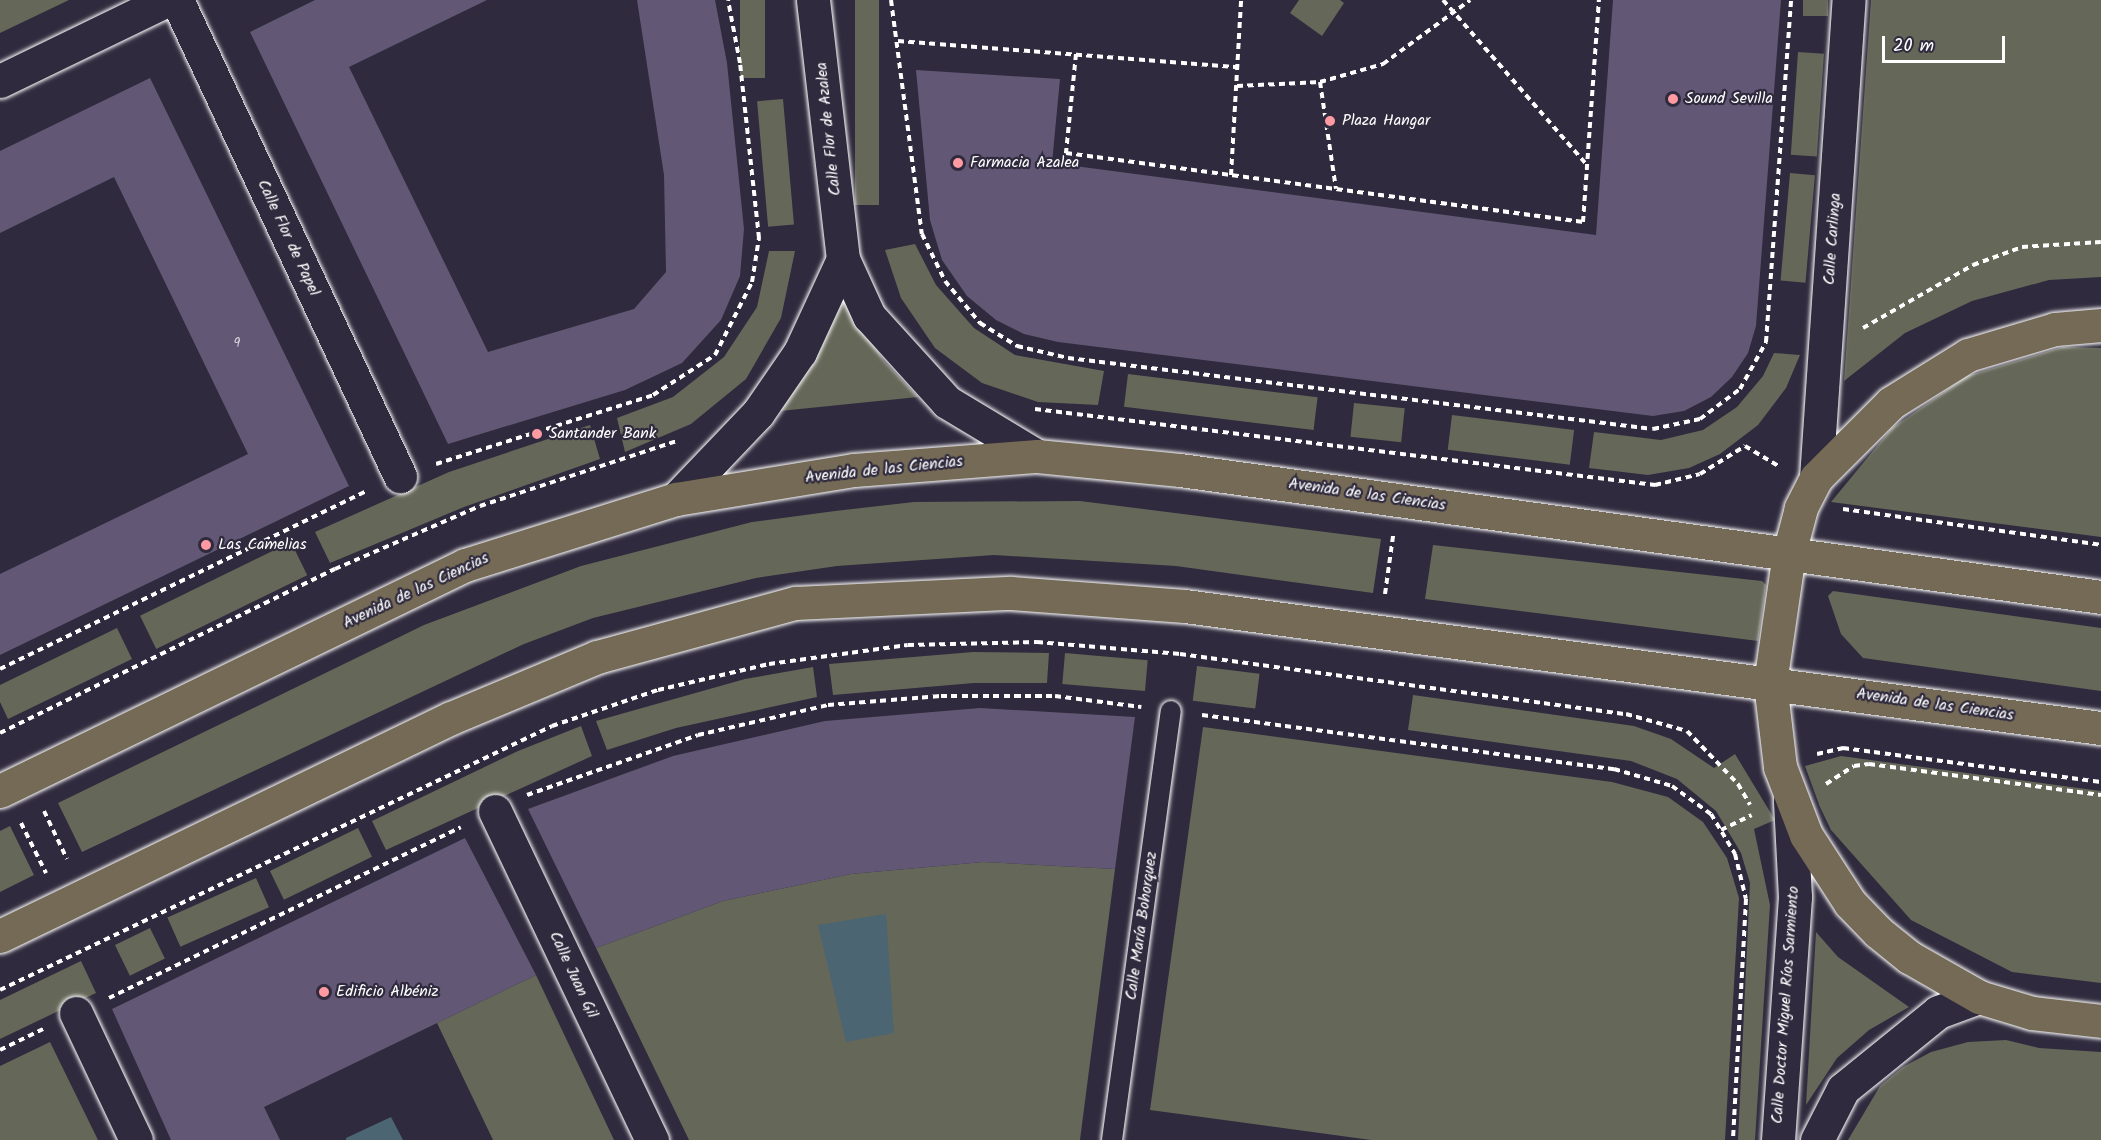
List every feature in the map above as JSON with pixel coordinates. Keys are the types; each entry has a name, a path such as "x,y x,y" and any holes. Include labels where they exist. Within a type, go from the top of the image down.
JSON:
{"main road":[{"path":"2101,325 2010,339 1968,355 1892,403 1813,484 1789,553 1770,683 1780,767 1790,798 1806,835 1850,903 1909,957 1979,996 2032,1013 2101,1021"},
{"name":"Avenida de las Ciencias","path":"0,791 465,566 676,499 854,470 1037,456 1180,470 2101,597"},
{"name":"Avenida de las Ciencias","path":"0,936 451,718 597,657 795,603 1011,593 1185,606 2101,728"}],"street":[{"path":"0,81 167,0"},
{"name":"Calle Flor de Papel","path":"177,0 400,476"},
{"name":"Calle Flor de Azalea","path":"813,0 843,259"},
{"name":"Calle Carlinga","path":"1813,484 1850,0"},
{"path":"843,259 868,316 947,402 1037,456"},
{"path":"676,499 758,413 800,352 843,259"},
{"name":"Calle Doctor Miguel Ríos Sarmiento","path":"1778,1140 1795,897 1790,798"},
{"name":"Calle Juan Gil","path":"495,811 652,1140"},
{"path":"1817,1140 1843,1089 1938,1012 1979,996"},
{"path":"76,1013 136,1140"}],"lane":[{"name":"Calle María Bohorquez","path":"1112,1140 1172,711"}],"path":[{"path":"728,0 740,63 759,238"},
{"path":"891,0 922,234 945,282 973,315 1017,346 1068,358 1653,429 1700,419 1740,389 1766,342 1791,0"},
{"path":"1232,175 1241,0"},
{"path":"1443,0 1587,165"},
{"path":"1237,86 1320,82 1383,64 1470,0"},
{"path":"1076,54 1066,153 1583,222 1599,0"},
{"path":"898,41 1238,67"},
{"path":"1320,82 1336,189"},
{"path":"1856,332 1973,265 2022,247 2101,242"},
{"path":"1028,406 1655,485 1701,474 1745,446 1813,484 1832,508 2101,545"},
{"path":"0,733 335,569 480,506 683,437"},
{"path":"1385,594 1393,540"},
{"path":"0,990 552,726 658,690 769,664 908,645 1037,642 1180,654 1626,714 1687,731 1738,784 1780,767 1843,748 2101,782"},
{"path":"0,1050 542,789 698,735 828,705 941,696 1055,696 1614,769 1672,786 1712,814 1735,854 1746,899 1733,1140"},
{"path":"1720,830 1790,798 1840,779 1854,766 1869,764 2101,795"},
{"path":"43,810 67,860"},
{"path":"20,821 44,870"}],"green space":[{"path":"0,0 69,0 0,33"},
{"path":"740,0 765,0 765,78 740,78"},
{"path":"855,0 879,0 879,205 855,205"},
{"path":"1299,0 1340,0 1344,3 1322,36 1290,13"},
{"path":"1803,0 1828,0 1828,16 1803,16"},
{"path":"1871,0 2101,0 2101,277 2049,280 1972,301 1905,333 1844,381"},
{"path":"1798,52 1824,54 1817,157 1791,155"},
{"path":"783,99 794,225 768,227 757,101"},
{"path":"1790,173 1815,175 1805,283 1781,281"},
{"path":"915,244 936,285 974,328 1015,355 1104,371 1098,405 1038,402 982,383 935,348 901,298 885,250"},
{"path":"769,251 795,251 781,318 746,379 691,424 625,452 617,418 673,397 724,357 757,307"},
{"path":"842,282 859,321 884,361 918,397 780,411 830,328"},
{"path":"2063,347 2101,348 2101,537 1831,502 1892,428 1967,376"},
{"path":"1774,353 1800,355 1786,388 1758,425 1720,454 1689,468 1648,475 1589,468 1594,432 1661,440 1703,430 1737,407 1763,376"},
{"path":"1128,374 1318,397 1314,430 1124,407"},
{"path":"1354,403 1405,408 1401,442 1350,437"},
{"path":"1452,415 1574,430 1570,465 1448,450"},
{"path":"590,425 600,459 464,507 330,563 315,532 449,472"},
{"path":"1080,501 1381,539 1373,593 1176,566 994,555 837,566 756,578 593,618 524,644 82,852 58,803 424,625 581,566 752,522 835,511 914,502"},
{"path":"291,542 307,575 156,649 140,616"},
{"path":"1433,545 1762,581 1766,585 1758,641 1425,599"},
{"path":"1833,591 2101,628 2101,691 1863,658 1841,634 1828,596"},
{"path":"117,628 132,659 8,719 0,702 0,685"},
{"path":"973,652 1049,653 1047,683 974,683 833,695 829,664"},
{"path":"1065,653 1148,660 1145,691 1062,684"},
{"path":"1197,666 1260,674 1255,708 1193,701"},
{"path":"813,667 817,697 676,728 607,750 596,721 745,679"},
{"path":"1413,695 1634,726 1671,739 1714,768 1735,754 1775,820 1754,829 1770,905 1755,1140 1738,1140 1750,883 1741,853 1716,811 1677,779 1631,761 1408,730"},
{"path":"581,726 592,756 386,850 372,821 518,751"},
{"path":"1203,727 1612,782 1668,797 1703,822 1727,858 1739,898 1725,1140 1371,1140 1150,1110"},
{"path":"1841,756 2101,791 2101,983 2012,972 1911,920 1831,830 1820,807 1805,766"},
{"path":"10,826 34,875 0,892 0,831"},
{"path":"358,828 372,857 284,900 270,871"},
{"path":"983,862 1115,869 1080,1140 689,1140 596,948 723,901 851,874"},
{"path":"256,878 269,907 180,947 167,917"},
{"path":"150,928 165,959 130,976 115,945"},
{"path":"1816,932 1838,957 1909,1007 1869,1030 1837,1058 1806,1105"},
{"path":"81,961 96,993 0,1039 0,1000"},
{"path":"536,975 614,1140 493,1140 437,1023"},
{"path":"2006,1040 2039,1048 2101,1052 2101,1140 1848,1140 1880,1086 1903,1067 1931,1052 1968,1042"},
{"path":"50,1042 98,1140 0,1140 0,1066"}],"water":[{"path":"886,914 894,1033 846,1042 818,925"},
{"path":"391,1117 403,1140 346,1140 346,1138"}],"building":[{"path":"315,0 487,0 349,67 488,352 634,309 666,272 664,175 637,0 715,0 727,63 744,229 740,276 721,320 682,363 625,390 448,444 250,32"},
{"path":"1613,0 1781,0 1756,326 1748,353 1732,377 1711,397 1684,411 1653,416 1058,342 1024,334 996,320 967,296 942,260 930,220 916,70 1060,79 1052,163 1596,235"},
{"path":"150,78 349,486 0,655 0,574 248,454 114,177 0,233 0,151"},
{"path":"980,708 1135,717 1115,869 983,862 851,874 723,901 596,948 528,809 673,756 825,721"},
{"name":"Edificio Albéniz","path":"465,838 536,975 264,1107 280,1140 171,1140 112,1009"}],"place":[{"name":"Sound Sevilla","path":"1673,99"},
{"name":"Plaza Hangar","path":"1330,121"},
{"name":"Farmacia Azalea","path":"958,163"},
{"name":"Santander Bank","path":"537,434"},
{"name":"Las Camelias","path":"206,545"},
{"name":"Edificio Albéniz","path":"324,992"}]}
